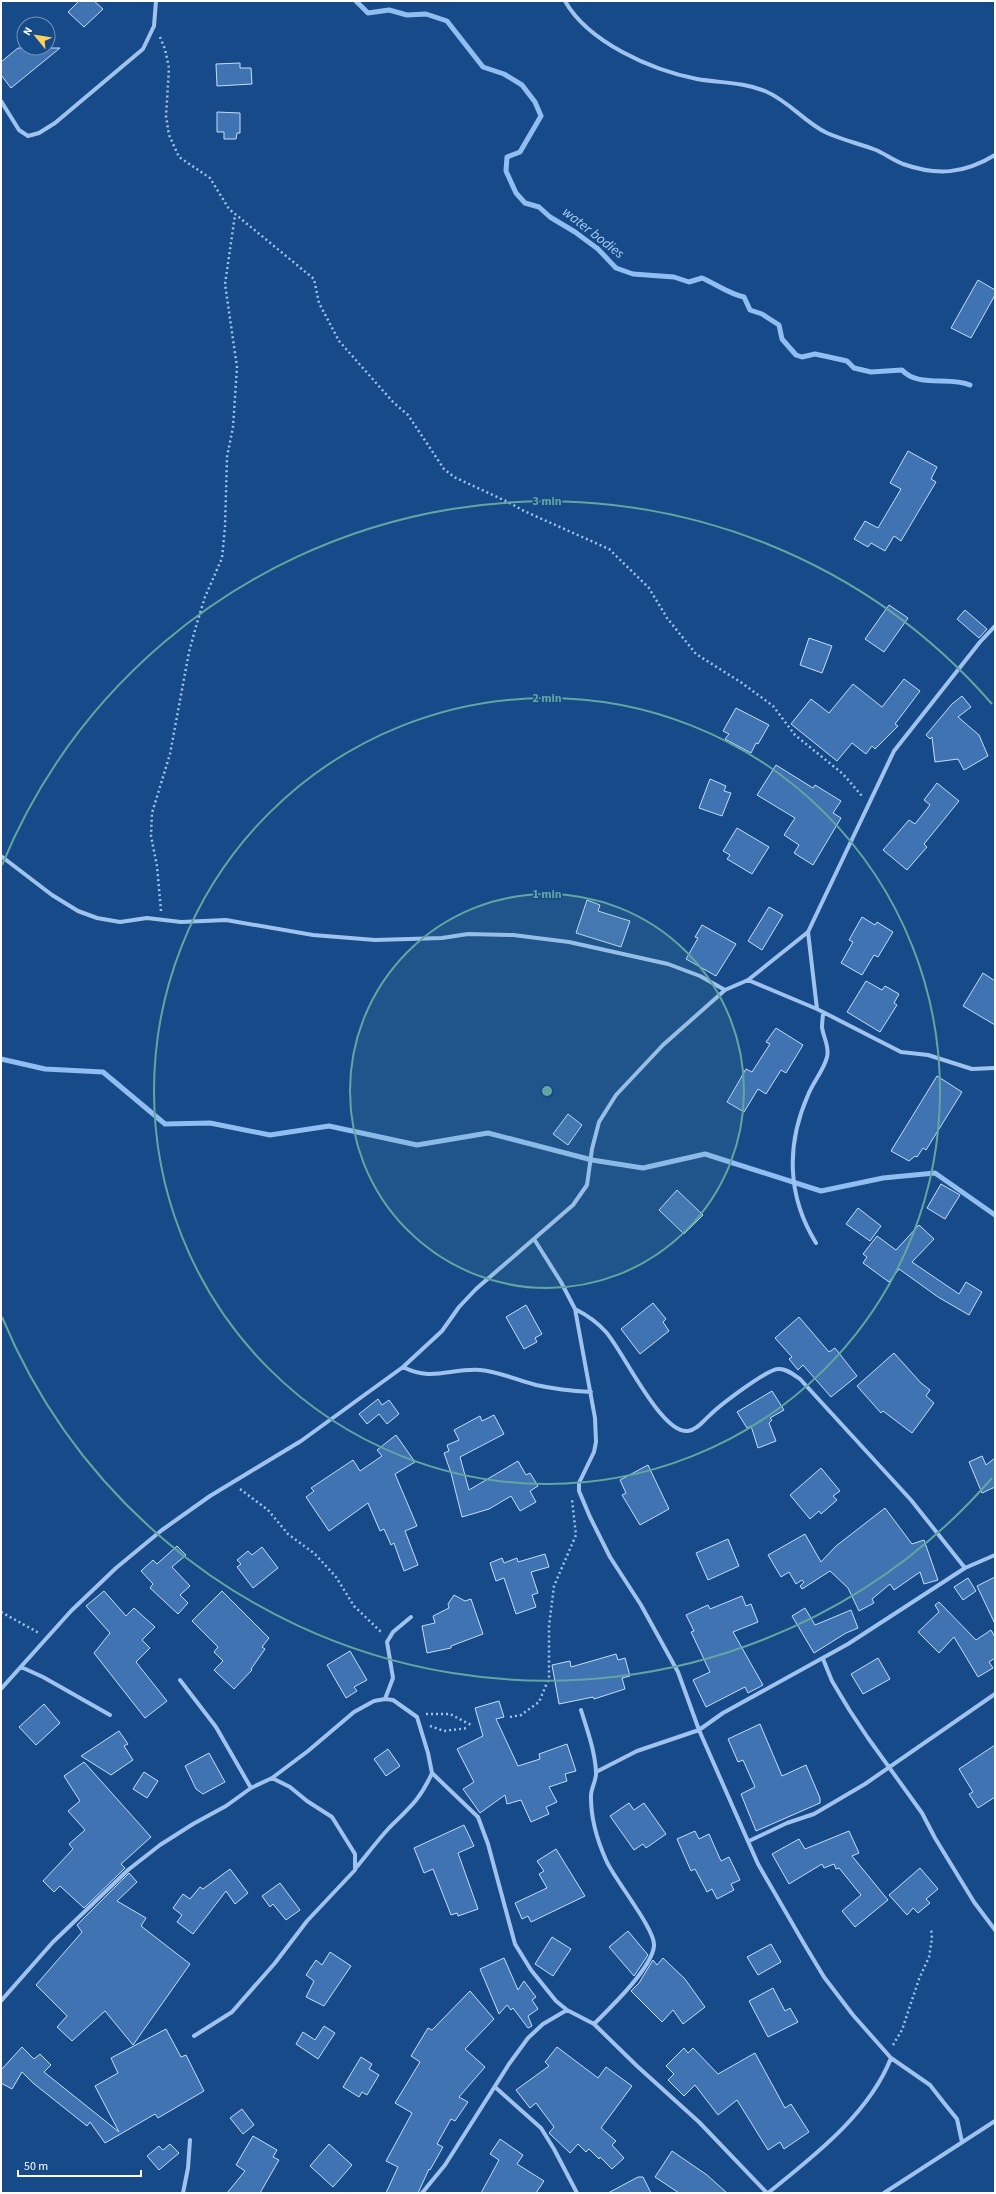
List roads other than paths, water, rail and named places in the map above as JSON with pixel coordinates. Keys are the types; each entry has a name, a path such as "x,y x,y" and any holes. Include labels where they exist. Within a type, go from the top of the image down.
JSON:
{"street":[{"path":"1,101 19,130 28,136 39,133 55,123 143,49 154,26 156,1"},
{"path":"565,1 570,11 586,28 658,70 697,79 745,85 765,91 782,99 804,118 827,133 878,150 902,164 927,171 952,172 982,163 995,155"},
{"path":"1,1689 71,1611 150,1540 204,1500 301,1441 403,1367 442,1331 459,1307 476,1289 573,1205 587,1184 592,1149 599,1122 616,1095 663,1045 725,990 748,980 808,932 868,803 894,752 980,642 995,626"},
{"path":"1,856 33,882 78,911 97,918 120,922 147,918 181,922 226,920 313,935 375,940 442,938 468,934 514,935 568,942 668,964 700,976 725,990"},
{"path":"808,932 817,1009"},
{"path":"748,980 817,1009 901,1052 928,1055 972,1069 995,1068"},
{"path":"816,1243 798,1209 793,1182 793,1153 796,1126 803,1106 828,1055 822,1028 823,1012"},
{"path":"534,1239 561,1282 574,1309 591,1392 596,1442 594,1452 579,1483 579,1491 610,1557 640,1605 678,1672 699,1730 758,1864 824,1977 853,2015 889,2056 930,2085 957,2119 962,2142"},
{"path":"574,1309 588,1316 607,1334 636,1382 662,1414 678,1429 688,1431 697,1427 736,1394 777,1369 787,1370 800,1379 911,1500 965,1568"},
{"path":"403,1367 416,1374 431,1375 480,1370 510,1376 535,1385 556,1389 591,1392"},
{"path":"596,1772 638,1751 699,1730 723,1713 848,1644 965,1568 995,1555"},
{"path":"385,1699 393,1678 387,1642 393,1632 411,1617"},
{"path":"823,1659 832,1681 850,1711 922,1813 935,1838 974,1902 995,1930"},
{"path":"21,1667 43,1676 110,1715"},
{"path":"180,1680 216,1727 251,1788"},
{"path":"749,1841 787,1823 814,1814 865,1784 995,1694"},
{"path":"1,2001 53,1942 128,1870 160,1845 193,1824 226,1806 251,1788 272,1778 308,1751 354,1712 374,1701 385,1699 393,1700 417,1717 432,1772 478,1817 488,1844 515,1944 531,1970 556,2001 567,2010 594,2024 637,2066 699,2122 767,2193 799,2168 852,2116 873,2091 885,2073 889,2056"},
{"path":"580,1710 590,1740 596,1772 590,1797 595,1825 606,1860 622,1890 650,1930 654,1944 653,1955 642,1971 594,2024"},
{"path":"194,2036 232,2012 276,1963 308,1921 355,1870 388,1829 415,1803 423,1792 432,1772"},
{"path":"272,1778 290,1787 307,1801 332,1817 355,1854 355,1870"},
{"path":"422,2193 445,2165 509,2064 528,2038 543,2024 567,2010"},
{"path":"495,2087 541,2128 554,2149 576,2193"},
{"path":"884,2193 995,2121"},
{"path":"183,2193 188,2168 190,2140"}],"waterway":[{"name":"water bodies","path":"356,1 368,13 389,10 407,15 426,14 447,21 483,67 504,74 522,85 535,102 541,116 520,152 507,157 506,171 516,193 525,203 539,207 550,217 575,232 598,249 616,268 633,274 674,277 689,282 702,278 738,296 744,297 750,310 762,314 779,325 782,339 796,355 802,357 815,354 847,361 854,368 871,372 902,370 917,379 953,381 970,385"},
{"path":"1,1059 45,1069 103,1072 165,1124 210,1123 270,1135 329,1126 417,1145 488,1133 592,1160 643,1168 705,1154 821,1191 883,1178 935,1173 995,1215"}]}
